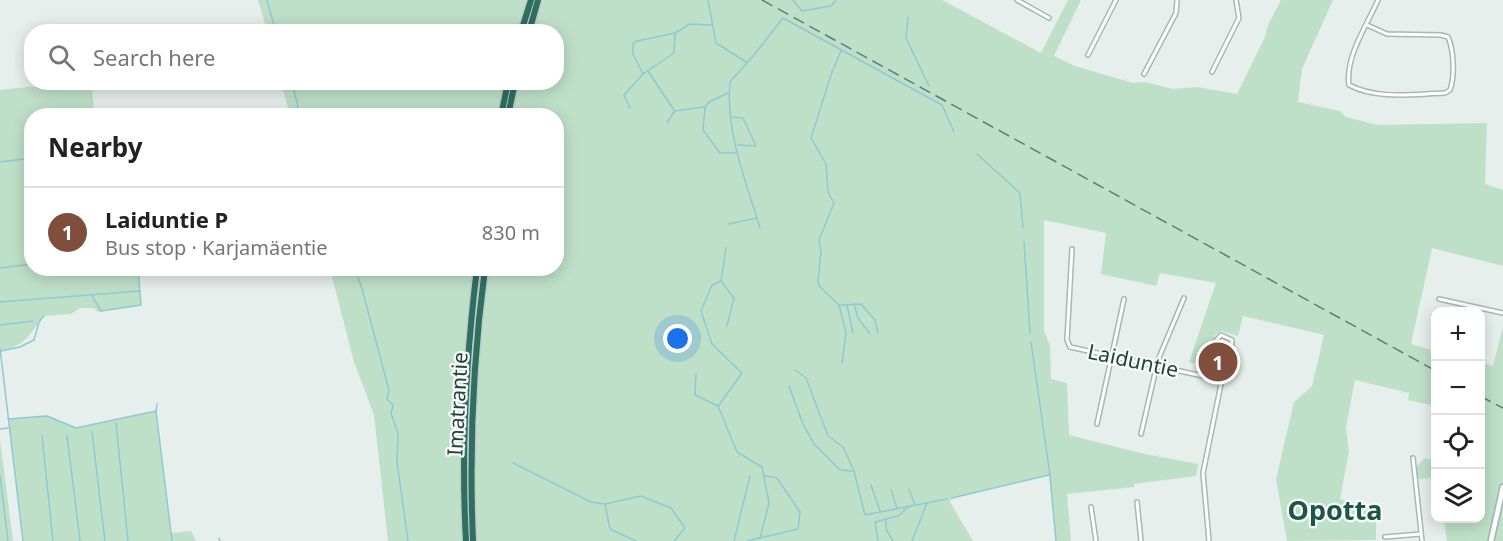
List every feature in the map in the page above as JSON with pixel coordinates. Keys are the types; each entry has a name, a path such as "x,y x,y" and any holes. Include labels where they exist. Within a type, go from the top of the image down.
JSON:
{"highway":[{"path":"524,24 531,0"},
{"path":"531,24 538,0"},
{"path":"503,108 506,90"},
{"path":"510,108 513,90"},
{"name":"Imatrantie","path":"466,541 463,497 465,411 476,276"},
{"name":"Imatrantie","path":"473,541 471,411 484,276"}],"main road":[{"path":"1491,541 1503,487"}],"street":[{"path":"1017,0 1049,18"},
{"path":"1088,55 1116,0"},
{"path":"1144,74 1176,13 1178,0"},
{"path":"1212,72 1239,18 1236,0"},
{"path":"1367,25 1387,34 1441,35 1448,38 1451,45 1452,65 1450,90 1445,93 1387,95 1359,90 1349,85 1348,79 1355,51 1378,0"},
{"name":"Laiduntie","path":"1072,249 1067,340 1070,347 1221,380"},
{"path":"1141,434 1156,366 1184,298"},
{"path":"1097,424 1124,299"},
{"path":"1439,299 1503,314"},
{"path":"1209,541 1203,473 1221,380 1224,367 1231,354 1232,340 1221,335 1213,344 1213,350 1224,367"},
{"path":"1413,458 1422,541"},
{"path":"1137,502 1141,541"},
{"path":"1091,507 1095,541"},
{"path":"1385,537 1421,534"}],"green space":[{"path":"258,0 942,0 1041,53 1068,0 1081,0 1054,56 1075,66 1133,83 1145,82 1173,89 1197,87 1237,94 1281,0 1333,0 1302,69 1298,102 1340,111 1346,117 1378,125 1487,123 1485,184 1503,190 1503,266 1432,248 1411,344 1431,350 1431,405 1408,400 1409,393 1355,380 1346,427 1349,451 1340,499 1376,509 1376,540 1287,541 1276,479 1294,402 1312,386 1324,335 1243,316 1238,336 1221,331 1215,335 1208,352 1214,362 1213,367 1189,362 1216,283 1160,273 1156,286 1101,274 1106,233 1044,220 1044,331 1050,345 1051,379 1067,383 1069,435 1145,454 1198,464 1196,476 1134,484 1134,487 1067,494 1071,541 1056,541 1049,475 952,498 950,502 973,541 388,541 374,415 354,362 332,276 564,276 564,108 288,108 283,90 564,90 564,24 265,24"},
{"path":"24,87 24,90 92,90 94,108 24,108 24,276 139,276 141,305 98,312 94,308 80,308 71,314 44,316 21,343 0,352 0,90"},
{"path":"1503,326 1503,541 1447,541 1445,523 1485,523 1485,364 1493,366"},
{"path":"156,411 171,533 191,531 196,541 23,541 8,419 47,416 76,428"},
{"path":"0,440 13,541 0,541"},
{"path":"1425,458 1431,460 1431,478 1418,479 1416,467"}],"waterway":[{"path":"267,0 274,24"},
{"path":"708,0 716,43 746,62"},
{"path":"793,0 802,11 831,6 836,0"},
{"path":"908,17 906,38 929,86"},
{"path":"760,228 734,137 729,100 730,82 783,18 942,105 954,132"},
{"path":"643,74 633,54 633,43 675,33 690,24 712,25"},
{"path":"630,108 624,95 643,74 674,53 675,33"},
{"path":"841,51 811,138 826,164 828,192 834,203 819,240 821,252 818,281 819,286 839,305 846,333 842,363"},
{"path":"648,71 674,110"},
{"path":"294,90 298,108"},
{"path":"674,111 705,107 709,102 728,93"},
{"path":"705,107 703,130 720,153 737,153"},
{"path":"667,123 674,112"},
{"path":"730,117 743,118 756,146 738,145"},
{"path":"977,154 1020,193 1023,228"},
{"path":"0,162 24,159"},
{"path":"729,224 756,218"},
{"path":"1024,242 1030,333"},
{"path":"726,248 721,281 734,298 727,326"},
{"path":"0,268 24,265"},
{"path":"92,296 101,311 141,305 139,276"},
{"path":"357,276 389,390 387,399 393,405 391,413 398,433 397,462 408,541"},
{"path":"719,405 742,373 712,344 701,311 712,285 721,281"},
{"path":"0,302 140,291"},
{"path":"854,304 858,318 870,334"},
{"path":"840,305 861,304 875,320 878,333"},
{"path":"847,305 853,333"},
{"path":"1,351 20,347 34,340 39,322 44,316"},
{"path":"0,325 33,321"},
{"path":"1031,342 1050,475 1056,541"},
{"path":"0,348 23,541"},
{"path":"795,370 806,378 828,436 843,447 854,471 865,515 947,499"},
{"path":"696,374 695,395 718,406 737,452 762,467 769,503 760,538"},
{"path":"789,386 803,424 814,444 840,470 852,471"},
{"path":"157,404 172,541"},
{"path":"8,419 47,416 76,428 156,411"},
{"path":"116,423 128,541"},
{"path":"0,429 8,428"},
{"path":"92,432 105,541"},
{"path":"67,435 80,541"},
{"path":"42,436 53,541"},
{"path":"513,463 591,502 604,504"},
{"path":"0,475 8,541"},
{"path":"952,498 1049,475"},
{"path":"734,541 750,476"},
{"path":"747,541 798,529 800,512 777,478 765,476"},
{"path":"871,485 880,511"},
{"path":"909,489 915,505"},
{"path":"891,490 897,508"},
{"path":"636,541 610,529 605,504 641,496 671,508 685,528 674,541"},
{"path":"912,541 927,503"},
{"path":"878,541 875,522 898,516 908,507"},
{"path":"886,521 886,529 893,541"}],"railway":[{"path":"762,0 1431,368"},
{"path":"1485,399 1503,408"}],"place":[{"name":"Laiduntie P","path":"1218,362"}],"district":[{"name":"Opotta","path":"1335,511"}]}
